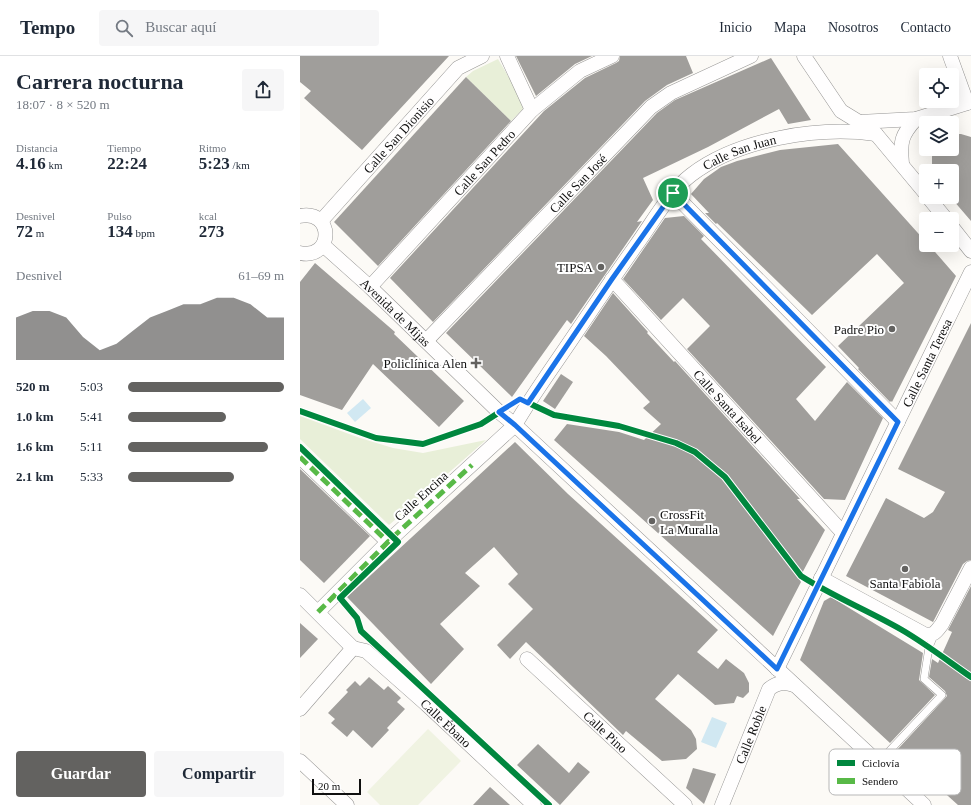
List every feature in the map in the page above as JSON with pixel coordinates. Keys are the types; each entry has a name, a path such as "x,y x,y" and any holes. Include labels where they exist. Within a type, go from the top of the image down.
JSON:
{"street":[{"name":"Calle San Dionisio","path":"321,221 458,68 482,56"},
{"path":"507,56 532,110"},
{"name":"Calle San Pedro","path":"370,287 532,110 580,71 612,56"},
{"name":"Calle San José","path":"426,341 651,107 671,93 751,56"},
{"path":"804,56 841,111 876,134 919,185"},
{"path":"859,122 916,119 969,102 950,56"},
{"path":"833,131 841,122 841,111"},
{"path":"902,164 900,147 903,137 908,128 916,119"},
{"name":"Calle San Juan","path":"515,425 528,403 612,279 673,193 689,176 725,154 747,146 778,139 833,131 855,131 876,134"},
{"path":"673,193 898,422"},
{"path":"934,204 940,212"},
{"path":"300,216 311,215 321,221 326,235 323,245 317,251 306,254 300,253"},
{"path":"959,236 971,251"},
{"name":"Avenida de Mijas","path":"323,245 370,287 499,412 515,425 865,749"},
{"name":"Calle Santa Teresa","path":"777,669 971,272"},
{"name":"Calle Santa Isabel","path":"612,279 843,533"},
{"name":"Calle Encina","path":"318,612 388,542 515,425"},
{"path":"300,456 388,542"},
{"path":"821,578 924,634 930,635 936,632 942,624 971,568"},
{"path":"300,595 353,648 300,709"},
{"name":"Calle Ébano","path":"353,648 366,652 534,805"},
{"name":"Calle Pino","path":"527,659 685,805"},
{"name":"Calle Roble","path":"722,805 769,689 775,684 784,682 794,685"},
{"path":"300,761 347,805"},
{"name":"Avenida de Mijas","path":"914,795 924,805"}],"lane":[{"path":"891,749 942,695 924,679 929,647 936,632"}],"green space":[{"path":"498,59 526,106 511,121 466,77 473,71"},
{"path":"300,416 360,438 393,448 423,453 486,440 389,525 300,439"},
{"path":"428,729 461,761 418,805 380,805 367,792"}],"water":[{"path":"363,399 371,408 355,422 347,413"},
{"path":"712,717 727,723 716,748 701,742"}],"building":[{"path":"300,56 449,56 362,150 304,98 311,91 300,82"},
{"path":"516,56 592,56 575,64 536,96"},
{"path":"620,56 686,56 693,73 667,85 645,101 433,322 390,278 544,111 585,78 619,61"},
{"path":"771,58 811,120 788,124 779,109 708,147 643,178 653,200 637,222 642,221 571,324 567,320 512,397 446,333 657,113 675,100"},
{"path":"466,77 511,121 378,266 334,222"},
{"path":"959,134 971,137 971,221 956,204 959,204 959,164 932,164 932,157 959,156"},
{"path":"838,144 919,234 919,252 935,252 956,276 892,402 890,402 858,369 859,368 838,346 904,283 877,254 812,315 705,213 709,213 691,194 704,179 721,167 737,161 780,150"},
{"path":"684,216 704,236 701,239 826,367 796,399 815,421 847,382 883,418 845,500 824,499 687,349 710,326 683,298 661,320 623,279 665,218"},
{"path":"315,263 395,332 394,334 464,401 439,427 373,364 342,410 300,395 300,282"},
{"path":"613,293 648,332 647,333 674,362 675,361 800,499 797,499 825,530 799,579 801,582 773,636 554,440 567,424 619,432 644,440 661,424 643,408 650,402 606,356 584,336"},
{"path":"971,323 971,560 963,564 933,622 846,576 886,498 924,518 933,512 945,492 898,469"},
{"path":"561,374 573,382 555,409 543,401"},
{"path":"515,442 568,494 718,630 697,652 718,669 726,659 744,673 749,683 749,692 743,698 737,696 734,703 715,705 678,674 655,699 691,730 696,739 697,749 686,759 662,761 626,731 623,735 526,642 510,659 497,645 533,609 508,584 518,574 494,547 465,573 480,586 440,624 464,649 431,684 347,597"},
{"path":"300,469 370,536 324,583 300,560"},
{"path":"971,586 971,805 958,805 947,795 961,795 961,749 898,749 947,696 945,691 929,677 932,659 938,663 952,632 948,630"},
{"path":"831,597 923,653 919,680 935,695 890,743 800,660 824,601"},
{"path":"300,623 318,639 300,658"},
{"path":"369,677 384,690 388,686 401,698 397,702 405,709 387,728 389,730 372,748 353,730 347,737 331,723 335,719 328,713 348,692 346,690 355,681 360,686"},
{"path":"538,744 569,773 578,762 590,772 560,805 517,765"},
{"path":"693,768 716,774 704,804 686,788"},
{"path":"490,787 510,805 473,805"}],"marked path":[{"path":"300,457 388,542"},
{"path":"318,612 393,537 472,465"}],"cycle path":[{"path":"300,411 376,438 423,444 481,424 520,399 554,415 619,426 676,443 695,452 725,477 801,576 826,591 902,630 971,677"},
{"path":"300,447 398,542 340,598 357,618 361,631 549,805"}],"place":[{"name":"TIPSA","path":"601,267"},
{"name":"Padre Pio","path":"892,329"},
{"name":"Policlínica Alen","path":"476,363"},
{"name":"CrossFit La Muralla","path":"652,521"},
{"name":"Santa Fabiola","path":"905,569"}],"route":[{"path":"673,193 898,422 777,669 515,425 499,412 520,399 528,403 612,279 673,193"}]}
